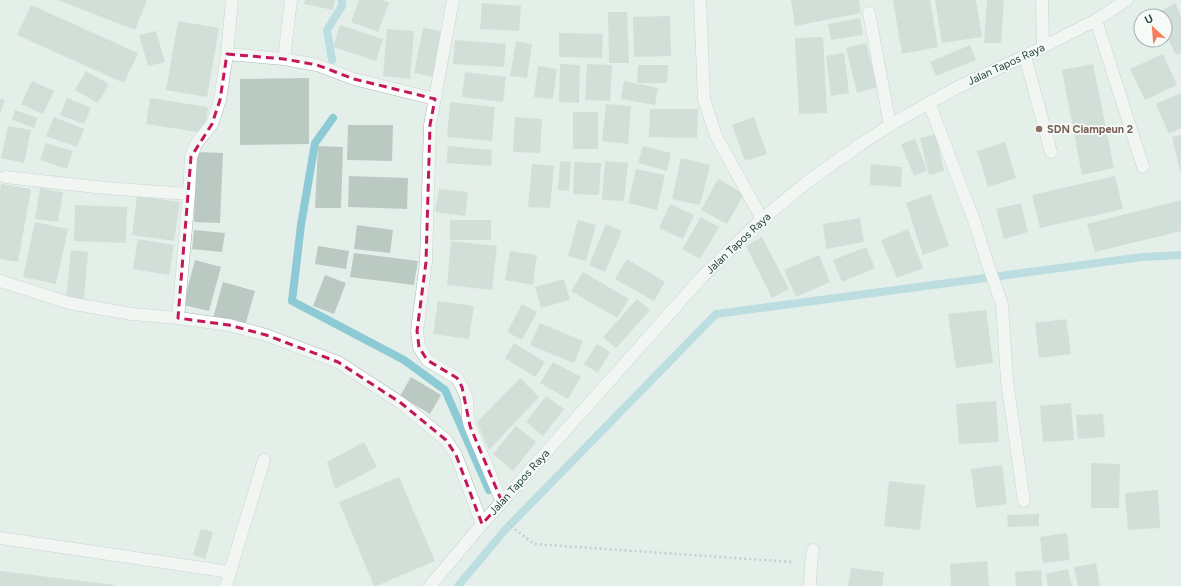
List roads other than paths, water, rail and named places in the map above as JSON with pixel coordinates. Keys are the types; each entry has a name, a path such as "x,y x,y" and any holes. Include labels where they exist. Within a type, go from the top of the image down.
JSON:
{"street":[{"path":"178,318 191,157 196,144 212,124 220,100 227,54 232,0"},
{"path":"284,58 292,0"},
{"path":"453,0 430,124 426,262 417,331 419,348 427,360 457,378 462,387 467,399 470,426 502,502"},
{"path":"700,0 704,99 708,114 716,136 762,219"},
{"path":"1042,0 1043,47"},
{"name":"Jalan Tapos Raya","path":"430,586 482,524 702,277 762,219 811,179 890,125 958,87 1025,56 1096,20 1127,0"},
{"path":"869,13 890,125"},
{"path":"1096,20 1143,167"},
{"path":"227,54 284,58 317,66 354,79 435,99"},
{"path":"1025,56 1051,152"},
{"path":"929,103 975,223 1002,304 1007,381 1024,501"},
{"path":"5,177 105,188 189,194"},
{"path":"0,281 69,302 132,314 178,318 229,325 266,335 338,362 401,403 446,440 456,455 482,524"},
{"path":"226,586 264,460"},
{"path":"0,538 230,572"},
{"path":"810,586 813,550"}],"waterway":[{"path":"332,60 327,30 342,6 342,0"},
{"path":"333,118 315,143 301,225 292,301 404,360 445,390 489,490"},
{"path":"458,586 505,530 716,314 1142,257 1181,255"}],"place":[{"name":"SDN Ciampeun 2","path":"1039,129"}]}
